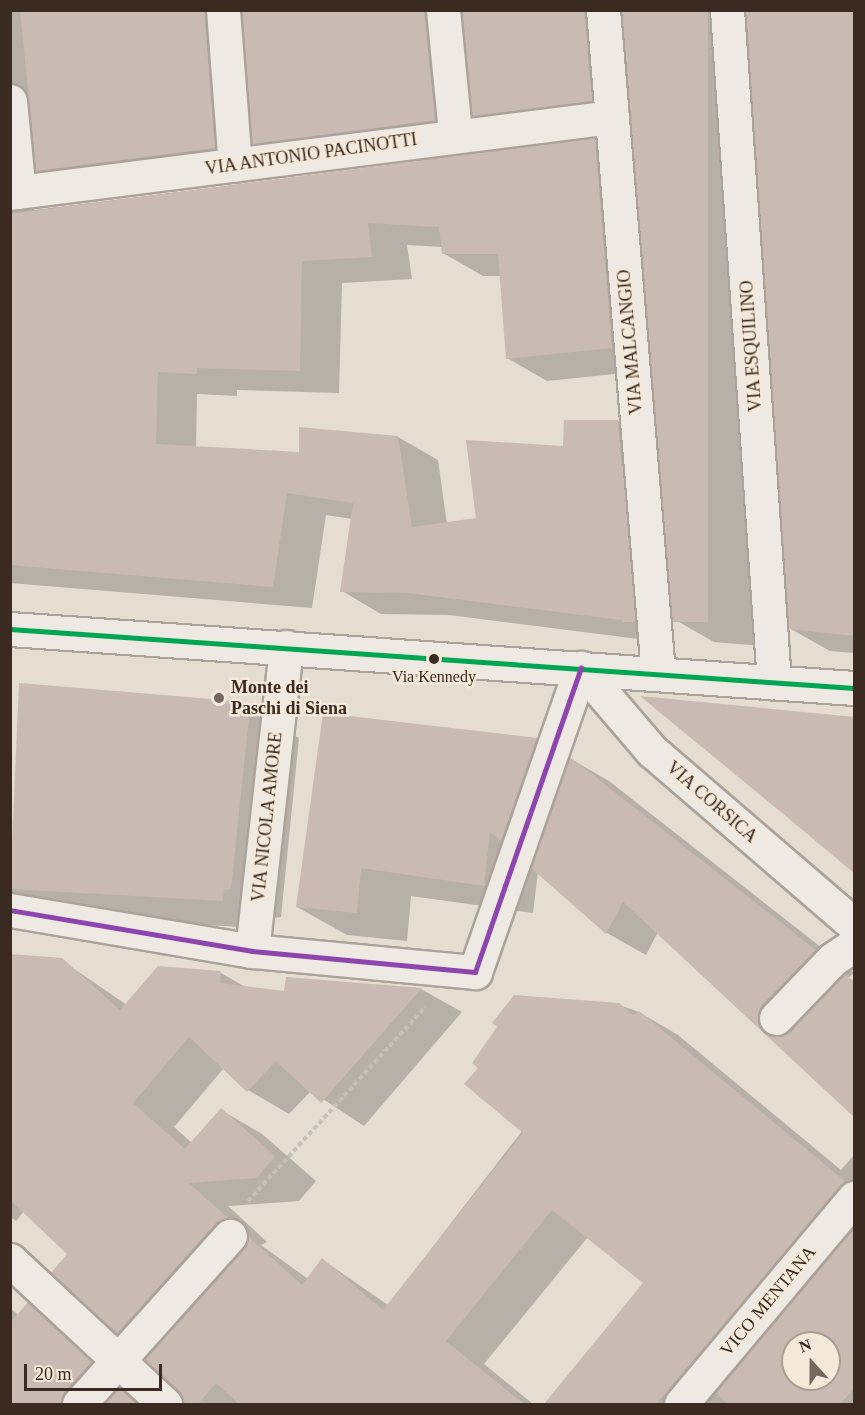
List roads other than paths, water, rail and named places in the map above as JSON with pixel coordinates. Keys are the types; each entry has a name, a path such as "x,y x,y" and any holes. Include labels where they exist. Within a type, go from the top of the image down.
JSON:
{"street":[{"path":"223,10 235,165"},
{"path":"443,10 455,133"},
{"name":"VIA MALCANGIO","path":"603,10 658,674"},
{"name":"VIA ESQUILINO","path":"727,10 774,682"},
{"path":"10,101 15,192"},
{"name":"VIA ANTONIO PACINOTTI","path":"15,192 235,165 455,133 612,117"},
{"path":"10,629 855,688"},
{"name":"VIA NICOLA AMORE","path":"252,951 286,647"},
{"path":"11,911 252,951 465,971 581,668"},
{"name":"VIA CORSICA","path":"581,668 652,751 855,925"},
{"path":"776,1018 832,959 855,945"},
{"name":"VICO MENTANA","path":"681,1404 855,1198"},
{"path":"79,1404 230,1236"},
{"path":"15,1272 165,1404"}],"place":[{"name":"Via Kennedy","path":"434,659"},
{"name":"Monte dei Paschi di Siena","path":"219,698"}]}
